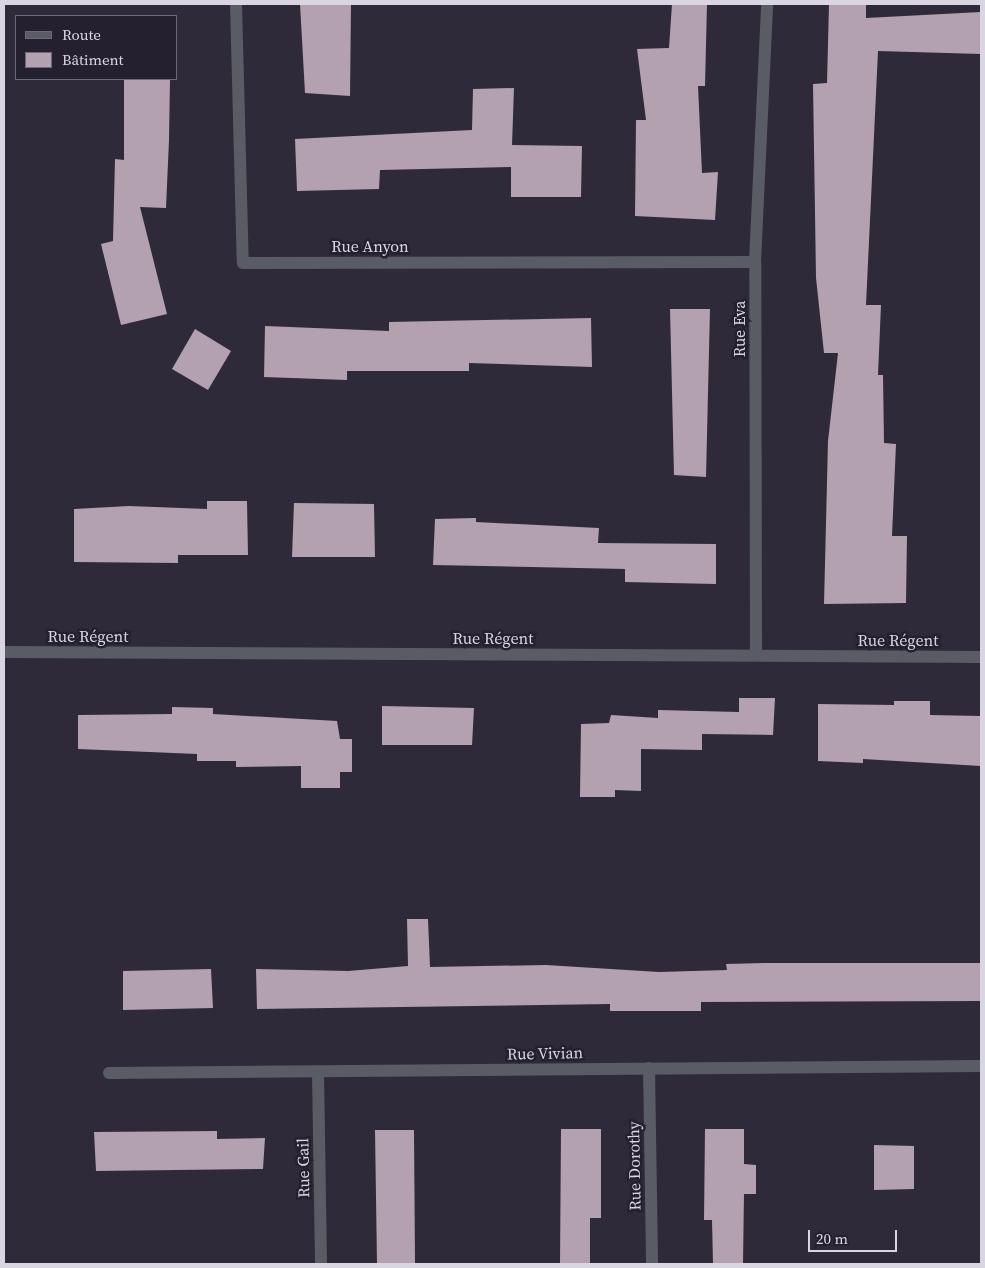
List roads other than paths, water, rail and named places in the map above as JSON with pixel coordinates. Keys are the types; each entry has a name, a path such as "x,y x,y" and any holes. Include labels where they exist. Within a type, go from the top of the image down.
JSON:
{"street":[{"name":"Rue Anyon","path":"236,4 243,263 755,262"},
{"name":"Rue Eva","path":"756,656 755,262 767,4"},
{"name":"Rue Régent","path":"4,652 981,657"},
{"name":"Rue Vivian","path":"109,1073 981,1066"},
{"name":"Rue Dorothy","path":"649,1068 652,1264"},
{"name":"Rue Gail","path":"318,1072 321,1264"}]}
